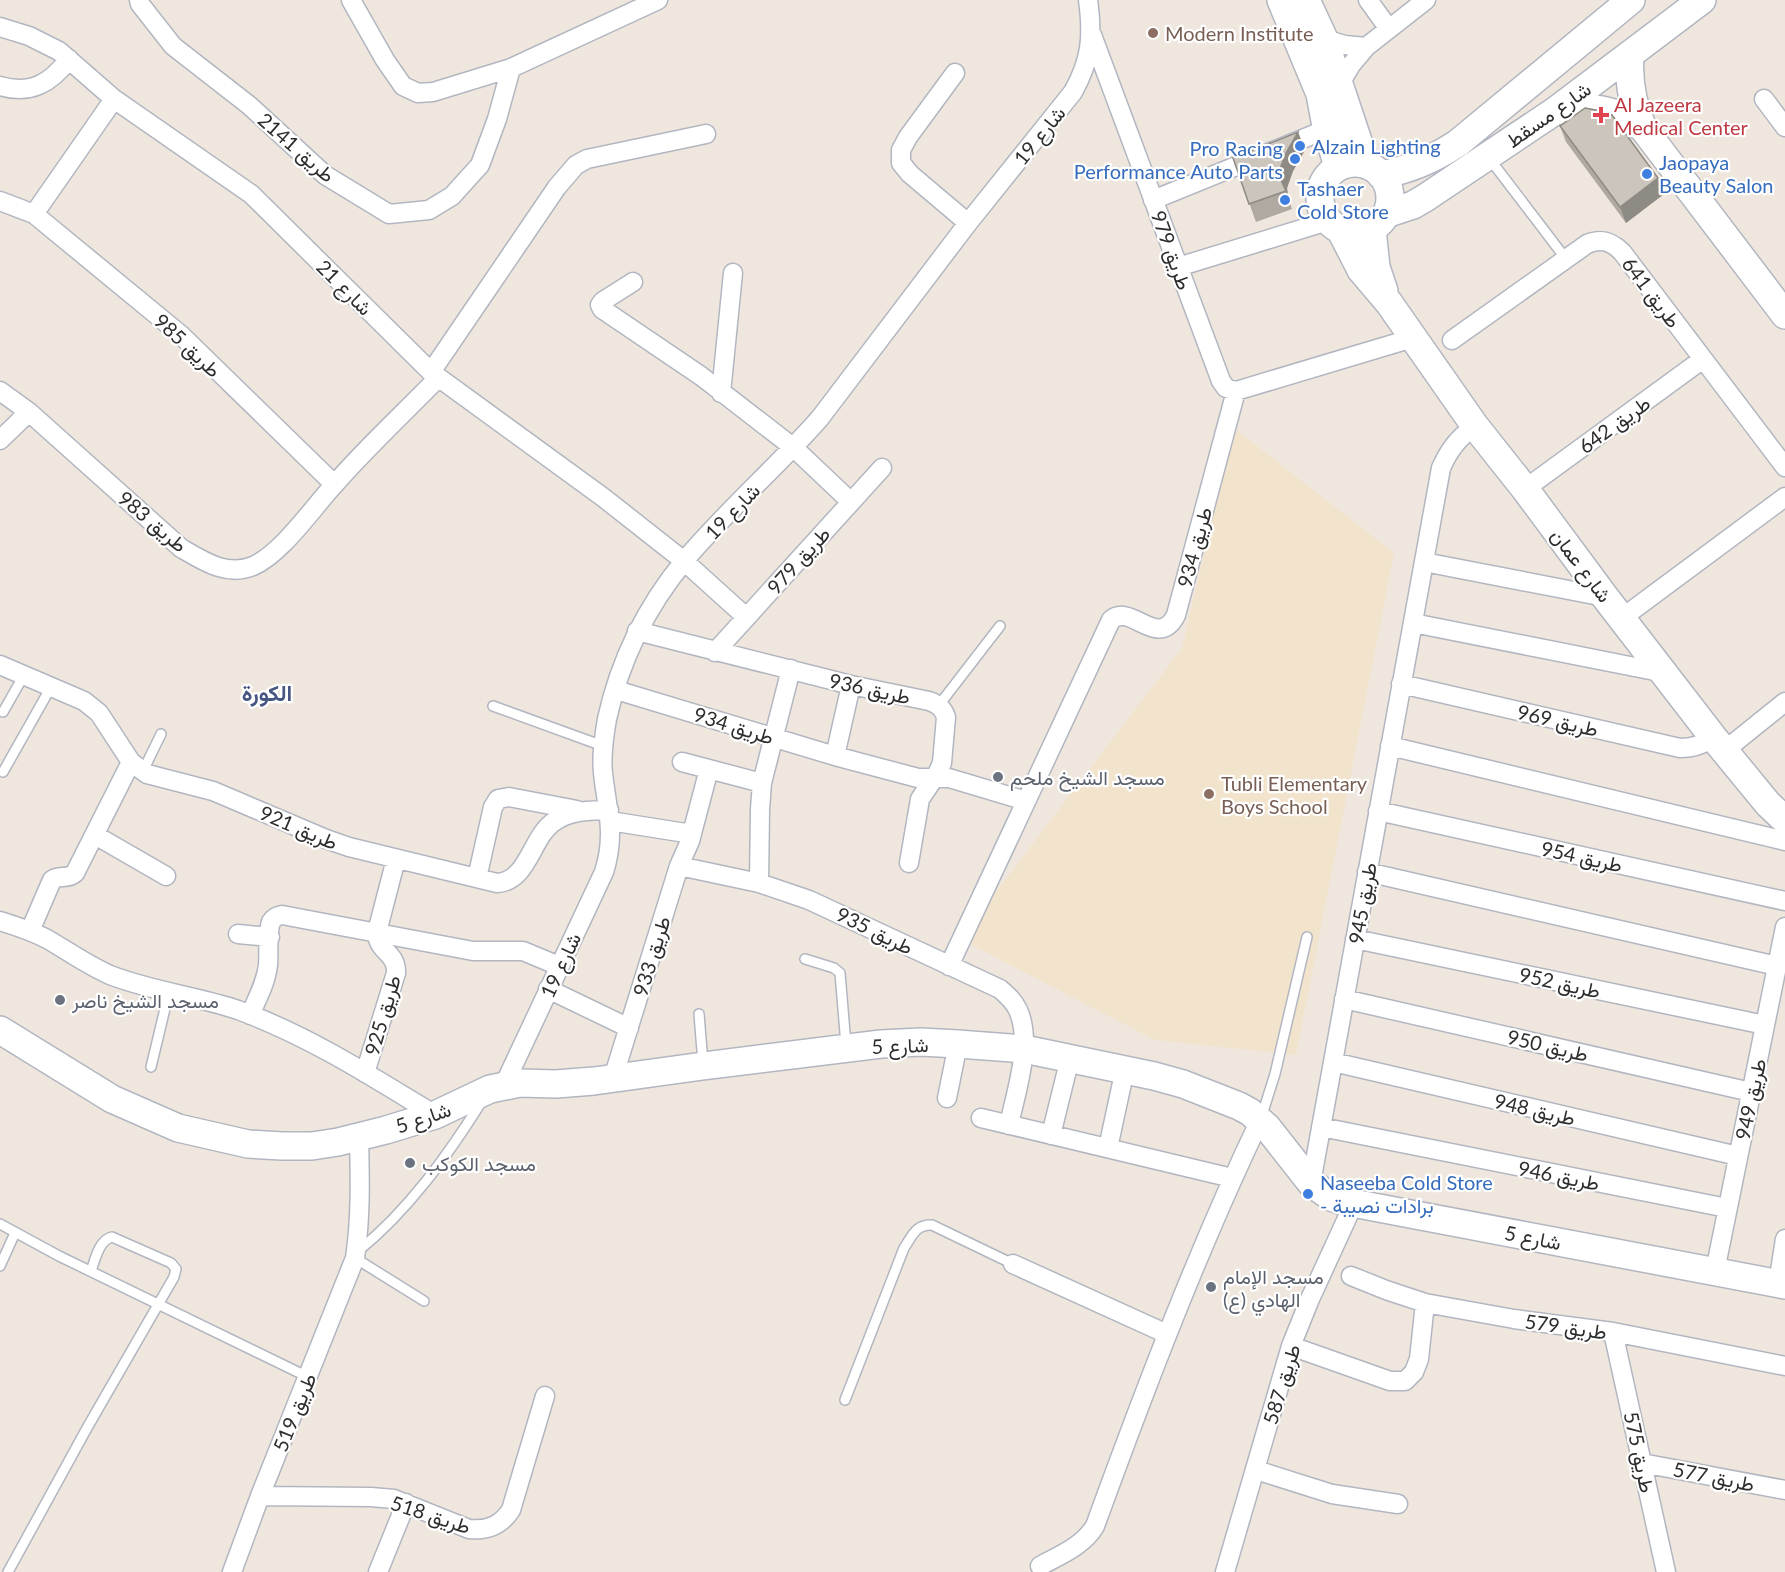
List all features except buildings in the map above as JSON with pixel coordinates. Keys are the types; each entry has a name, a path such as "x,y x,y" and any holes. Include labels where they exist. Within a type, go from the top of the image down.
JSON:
{"street":[{"name":"طريق 2141","path":"139,0 173,46 250,106 325,175 389,214 429,210 452,196 480,165 497,119 511,68"},
{"path":"351,0 385,60 404,86 418,93 433,92 511,68 658,0"},
{"name":"شارع 19","path":"497,1087 548,989 604,872 610,847 603,747 616,690 637,631 658,596 684,561 794,448 820,418 968,223 1073,92 1086,63 1091,34 1088,0"},
{"path":"1281,0 1320,94 1338,167"},
{"path":"1306,0 1324,39 1339,85 1373,170 1387,184 1389,194 1389,204 1379,221 1362,232 1352,233 1334,226 1322,212 1319,202 1323,182 1330,173 1347,164 1373,170"},
{"path":"1368,0 1389,29"},
{"path":"1339,85 1351,65 1366,47 1426,0"},
{"name":"شارع مسقط","path":"1373,170 1409,169 1435,158 1458,143 1631,0"},
{"name":"شارع مسقط","path":"1379,221 1413,205 1555,111 1702,0"},
{"name":"شارع 21","path":"0,27 45,43 69,58 114,99 251,194 435,375 604,498 684,561 746,617"},
{"name":"طريق 979","path":"1091,34 1221,381 1226,388 1236,391"},
{"path":"1324,39 1345,45 1366,47"},
{"path":"1630,56 1628,74 1630,93 1642,128 1785,315"},
{"path":"0,86 22,89 38,85 53,78 69,58"},
{"path":"955,73 908,137 901,150 902,163 910,174 968,223"},
{"path":"34,214 114,99"},
{"path":"1764,99 1785,127"},
{"path":"1555,111 1593,108 1611,111 1628,118 1642,128"},
{"path":"1153,200 1327,129"},
{"name":"طريق 983","path":"0,391 28,412 181,548 208,564 232,571 253,566 280,547 334,484 435,375 557,187 576,165 587,159 706,134"},
{"name":"طريق 985","path":"0,201 34,214 181,335 334,484"},
{"name":"شارع عمان","path":"1379,221 1376,267 1389,303"},
{"path":"1178,267 1334,226"},
{"name":"شارع عمان","path":"1334,226 1361,270 1389,303 1475,426 1719,744 1768,804 1785,820"},
{"name":"طريق 641","path":"1452,340 1587,244 1596,240 1606,241 1615,245 1622,252 1783,459"},
{"path":"721,393 733,273"},
{"path":"633,282 603,301 600,305 602,309 701,376 794,448 851,502"},
{"path":"1236,391 1413,338"},
{"name":"طريق 642","path":"1525,489 1703,359"},
{"name":"طريق 934","path":"950,966 1111,620 1122,615 1155,629 1168,625 1176,615 1236,391"},
{"path":"0,440 28,412"},
{"name":"طريق 945","path":"1311,1183 1441,468 1454,444 1475,426"},
{"name":"طريق 979","path":"715,651 882,468"},
{"path":"1622,618 1785,497"},
{"path":"1424,562 1605,597"},
{"path":"1413,623 1665,673"},
{"name":"طريق 936","path":"637,631 939,705"},
{"path":"0,665 84,701 99,713 137,767 95,835 74,875 56,877 52,880 30,931"},
{"path":"759,884 762,783 791,669"},
{"name":"طريق 969","path":"1401,684 1680,748 1719,744 1785,702"},
{"path":"836,756 851,685"},
{"name":"طريق 934","path":"616,690 836,756 918,778 950,778 1026,801"},
{"path":"909,863 918,805 922,793 942,763 945,717 939,705"},
{"path":"1390,746 1785,841"},
{"path":"682,762 762,783"},
{"name":"طريق 921","path":"137,767 155,776 213,791 349,847 497,883 514,878 546,828 553,822 581,811 609,815"},
{"name":"طريق 933","path":"613,1078 679,866 692,834 709,769"},
{"path":"477,878 493,807 498,799 508,797 581,811"},
{"name":"طريق 954","path":"1378,811 1785,901"},
{"path":"609,815 692,834"},
{"path":"95,835 166,876"},
{"path":"377,932 396,859"},
{"name":"طريق 935","path":"679,866 793,894 826,907 1000,989 1018,1010 1022,1024 1024,1050 1009,1125"},
{"path":"1367,872 1777,966"},
{"path":"250,1015 264,982 272,921 274,917 282,915 473,951 523,951 559,966"},
{"path":"0,921 30,931 95,968 129,981 250,1015 311,1042 435,1115"},
{"name":"طريق 949","path":"1715,1271 1785,927"},
{"name":"طريق 925","path":"365,1072 396,973 396,961 379,944 377,932"},
{"path":"238,934 270,937"},
{"name":"طريق 952","path":"1355,939 1765,1025"},
{"path":"548,989 629,1028"},
{"name":"طريق 950","path":"1344,999 1751,1092"},
{"name":"شارع 5","path":"0,1030 112,1099 178,1128 248,1144 282,1146 320,1144 359,1137 435,1115 497,1087 520,1083 575,1083 846,1048 921,1042 1024,1050 1125,1069 1183,1084 1239,1106 1260,1120 1311,1183 1331,1197 1781,1284"},
{"path":"947,1098 958,1044"},
{"path":"1051,1135 1070,1058"},
{"name":"طريق 948","path":"1333,1062 1738,1156"},
{"path":"1108,1148 1125,1069"},
{"path":"981,1118 1232,1178"},
{"path":"1040,1566 1081,1543 1092,1532 1167,1334 1232,1178 1260,1120"},
{"name":"طريق 946","path":"1321,1127 1727,1208"},
{"name":"طريق 519","path":"232,1572 355,1255 361,1199 359,1137"},
{"name":"طريق 587","path":"1225,1572 1291,1346 1354,1203"},
{"path":"1781,1284 1785,1239"},
{"path":"1012,1264 1167,1334"},
{"name":"طريق 579","path":"1351,1276 1425,1303 1514,1319 1613,1332 1785,1366"},
{"path":"1291,1346 1390,1381 1405,1381 1414,1372 1419,1359 1425,1303"},
{"name":"طريق 575","path":"1613,1332 1666,1572"},
{"name":"طريق 518","path":"260,1496 383,1497 406,1503 470,1529 489,1528 506,1518 511,1510 545,1396"},
{"name":"طريق 577","path":"1642,1463 1785,1490"},
{"path":"1256,1470 1332,1494 1398,1504"},
{"path":"378,1572 406,1503"}],"lane":[{"path":"1487,156 1566,259"},
{"path":"939,705 1000,626"},
{"path":"3,712 24,675"},
{"path":"3,772 51,687"},
{"path":"493,706 603,747"},
{"path":"137,767 161,734"},
{"path":"1260,1120 1275,1074 1307,937"},
{"path":"805,959 834,968 840,973 846,1048"},
{"path":"151,1067 169,992"},
{"path":"699,1014 703,1066"},
{"name":"طريق 519","path":"355,1255 376,1236 419,1188 497,1087"},
{"path":"0,1224 308,1377"},
{"path":"845,1400 904,1248 917,1228 924,1224 932,1225 1012,1264"},
{"path":"0,1266 15,1233"},
{"path":"8,1572 87,1428 176,1274 176,1269 171,1263 115,1237 108,1237 103,1241 91,1271"},
{"path":"355,1255 424,1301"}],"shaded area":[{"name":"Tubli Elementary Boys School","path":"1234,428 1394,553 1296,1055 1155,1040 960,939 1182,648"}],"place":[{"name":"Modern Institute","path":"1153,33"},
{"name":"Al Jazeera Medical Center","path":"1601,115"},
{"name":"Alzain Lighting","path":"1300,146"},
{"name":"Pro Racing Performance Auto Parts","path":"1295,159"},
{"name":"Jaopaya Beauty Salon","path":"1647,174"},
{"name":"Tashaer Cold Store","path":"1285,200"},
{"name":"مسجد الشيخ ملحم","path":"998,777"},
{"name":"Tubli Elementary Boys School","path":"1209,794"},
{"name":"مسجد الشيخ ناصر","path":"60,1000"},
{"name":"مسجد الكوكب","path":"410,1163"},
{"name":"Naseeba Cold Store - برادات نصيبة","path":"1308,1194"},
{"name":"مسجد الإمام الهادي (ع)","path":"1211,1287"}],"district":[{"name":"الكورة","path":"267,692"}]}
